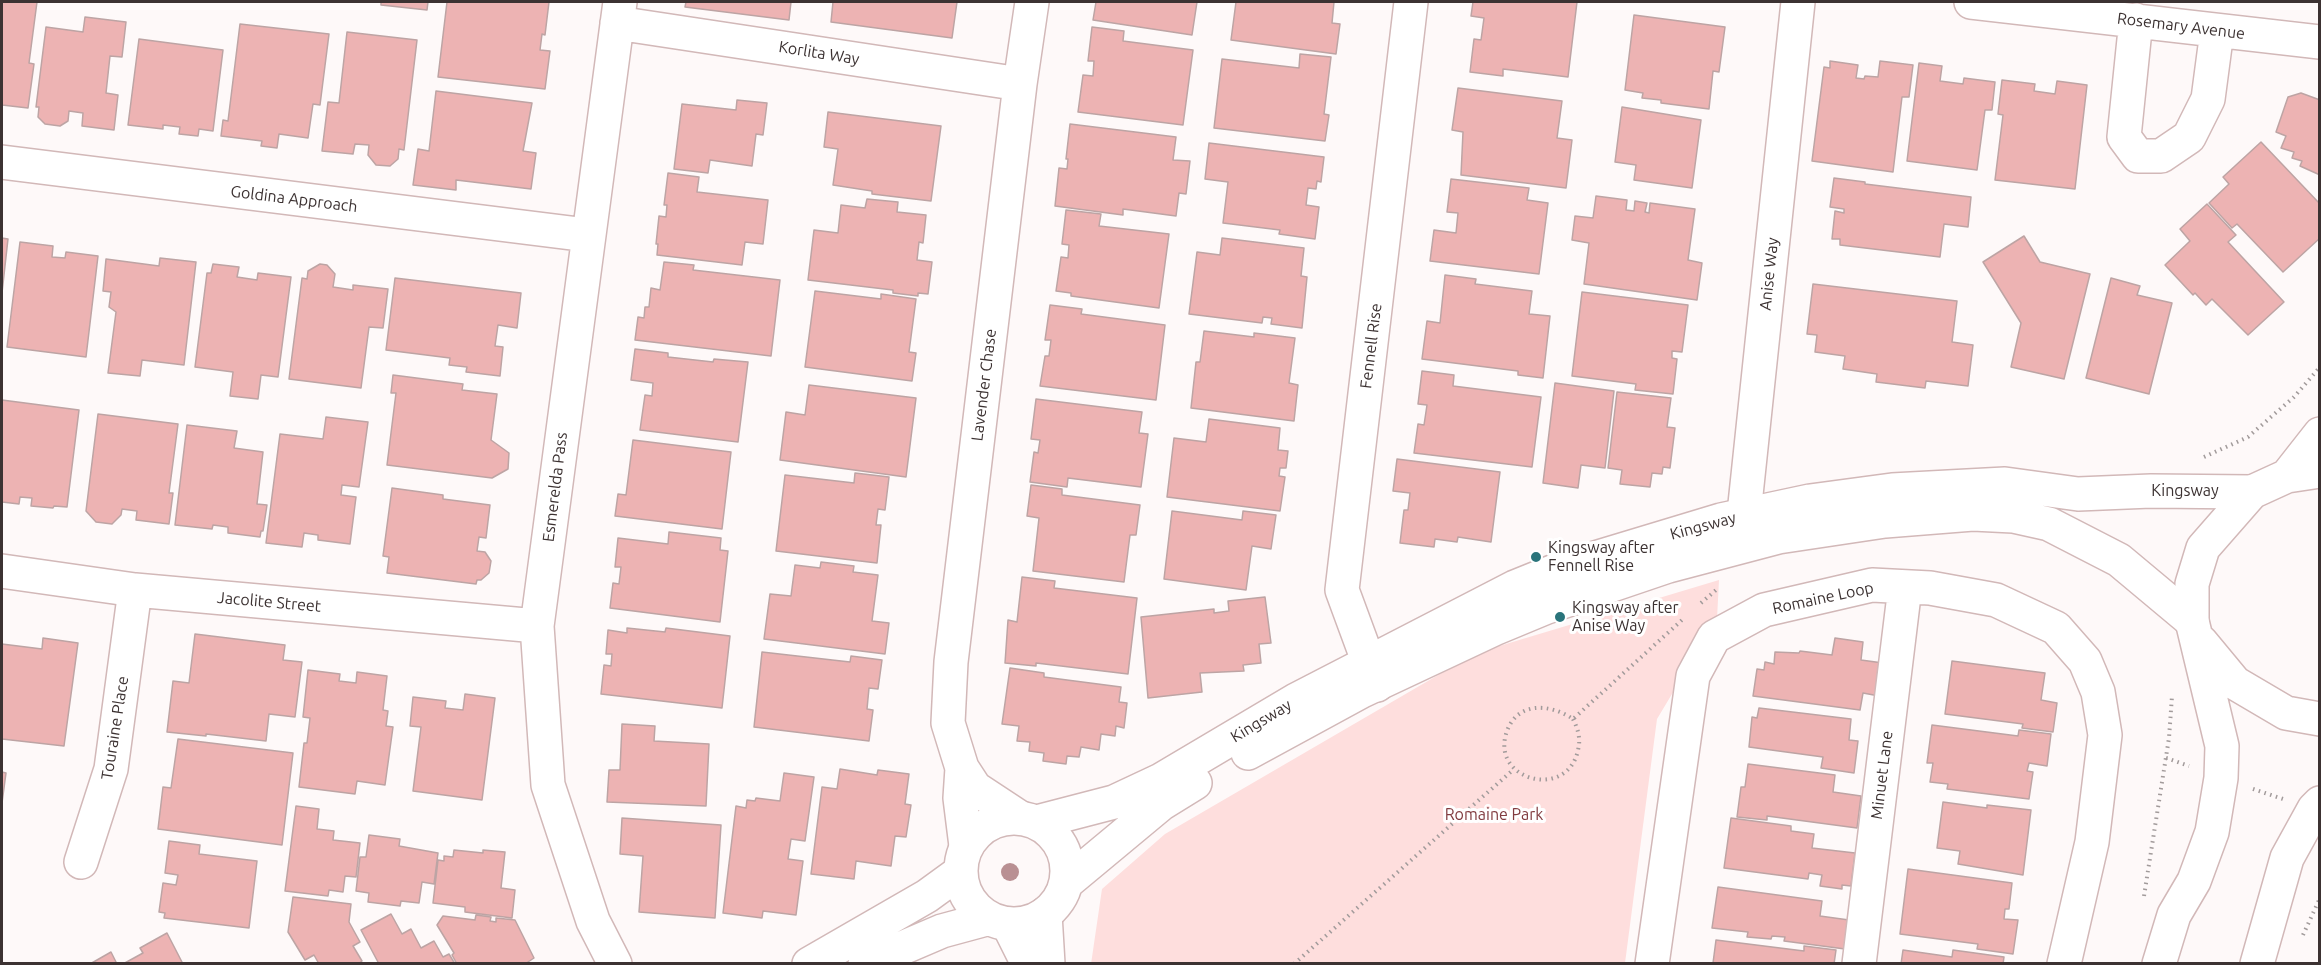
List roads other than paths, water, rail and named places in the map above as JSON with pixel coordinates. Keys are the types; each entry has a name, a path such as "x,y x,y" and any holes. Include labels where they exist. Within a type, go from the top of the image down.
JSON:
{"street":[{"name":"Lavender Chase","path":"1028,819 975,788 962,768 948,723 951,662 1020,84 1032,2"},
{"name":"Fennell Rise","path":"1372,674 1342,591 1411,2"},
{"name":"Anise Way","path":"1742,531 1798,2"},
{"name":"Rosemary Avenue","path":"1971,2 2319,42"},
{"name":"Korlita Way","path":"618,12 1020,84"},
{"name":"Esmerelda Pass","path":"615,963 593,921 548,785 537,626 618,12"},
{"path":"2136,20 2124,137 2138,156 2161,156 2189,137 2208,99 2217,31"},
{"name":"Goldina Approach","path":"2,162 587,235"},
{"path":"2287,476 2319,434"},
{"path":"2158,963 2174,915 2194,881 2212,832 2222,778 2222,746 2194,629 2192,584 2203,548 2252,492 2287,476 2319,471"},
{"name":"Kingsway","path":"809,963 927,896 963,859 975,833 987,824 1003,818 1028,819 1114,802 1161,780 1296,700 1494,629 1547,607 1668,566 1810,501 1892,490 2004,484 2078,494 2151,491 2252,492"},
{"name":"Kingsway","path":"1742,531 1778,537 1885,521 1973,514 2013,516 2049,524 2120,560 2194,629 2235,683 2286,713 2319,719"},
{"name":"Jacolite Street","path":"2,571 135,590 537,626"},
{"name":"Romaine Loop","path":"1652,963 1693,676 1714,637 1764,610 1872,585 1930,588 1996,600 2056,628 2085,661 2098,692 2105,735 2092,842 2064,963"},
{"name":"Minuet Lane","path":"1859,963 1905,587"},
{"name":"Touraine Place","path":"81,862 111,769 135,590"},
{"name":"Kingsway","path":"1046,914 1055,905 1066,883 1161,804 1372,674"},
{"name":"Lavender Chase","path":"962,768 960,798 963,859"},
{"path":"2257,963 2287,858 2313,809 2319,803"},
{"path":"1028,819 1052,832 1062,847 1067,864 1066,883"},
{"path":"963,859 963,886 969,899 978,910 999,921 1028,963"},
{"path":"865,963 942,931 999,921 1021,924 1046,914 1048,963"}],"place":[{"name":"Kingsway after Fennell Rise","path":"1536,557"},
{"name":"Kingsway after Anise Way","path":"1560,617"}],"park label":[{"name":"Romaine Park","path":"1494,815"}]}
